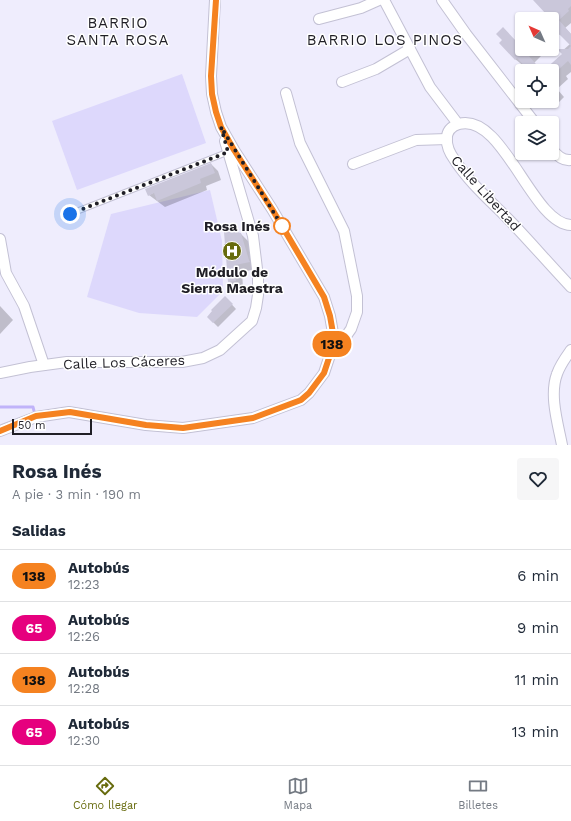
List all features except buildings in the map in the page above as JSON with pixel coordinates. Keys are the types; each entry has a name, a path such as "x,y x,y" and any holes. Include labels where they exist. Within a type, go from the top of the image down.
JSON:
{"street":[{"name":"Calle Los Cáceres","path":"0,373 67,362 182,362 203,358 220,350 252,321 258,295 256,250 212,94 216,0"},
{"path":"319,19 361,8 379,0"},
{"path":"384,0 430,87 458,124 470,124 477,126 494,137 545,208 562,223 571,225"},
{"path":"442,0 466,34 530,116"},
{"path":"342,82 376,70 410,49"},
{"path":"286,93 300,143 344,231 357,296 357,312 351,328 344,339 338,344 332,344"},
{"name":"Calle Libertad","path":"458,124 449,131 447,140 449,152 468,177 571,287"},
{"path":"0,431 36,416 70,412 146,425 183,428 253,418 294,403 309,393 324,373 332,344 331,321 324,297 221,127"},
{"path":"353,164 416,140 447,140"},
{"path":"559,156 566,161 571,160"},
{"path":"0,239 6,273 24,306 44,365"},
{"path":"562,445 554,382 561,364 571,350"}],"lane":[{"path":"70,214 228,152"}],"shaded area":[{"path":"182,74 206,143 77,190 52,121"},
{"path":"210,190 222,241 223,291 197,317 139,313 87,297 111,214"}],"waterway":[{"path":"0,407 33,407 35,415"}],"bus line":[{"name":"138","path":"0,431 36,416 70,412 146,425 183,428 253,418 301,400 309,393 324,373 330,355 333,333 330,316 324,297 272,209 234,150 221,127 216,112 212,94 211,76 216,0"}],"place":[{"name":"Rosa Inés","path":"282,226"},
{"name":"Módulo de Sierra Maestra","path":"232,251"}],"district":[{"name":"BARRIO SANTA ROSA","path":"118,32"},
{"name":"BARRIO LOS PINOS","path":"385,40"}],"route":[{"path":"70,214 217,155 228,152 221,127 282,226"}]}
